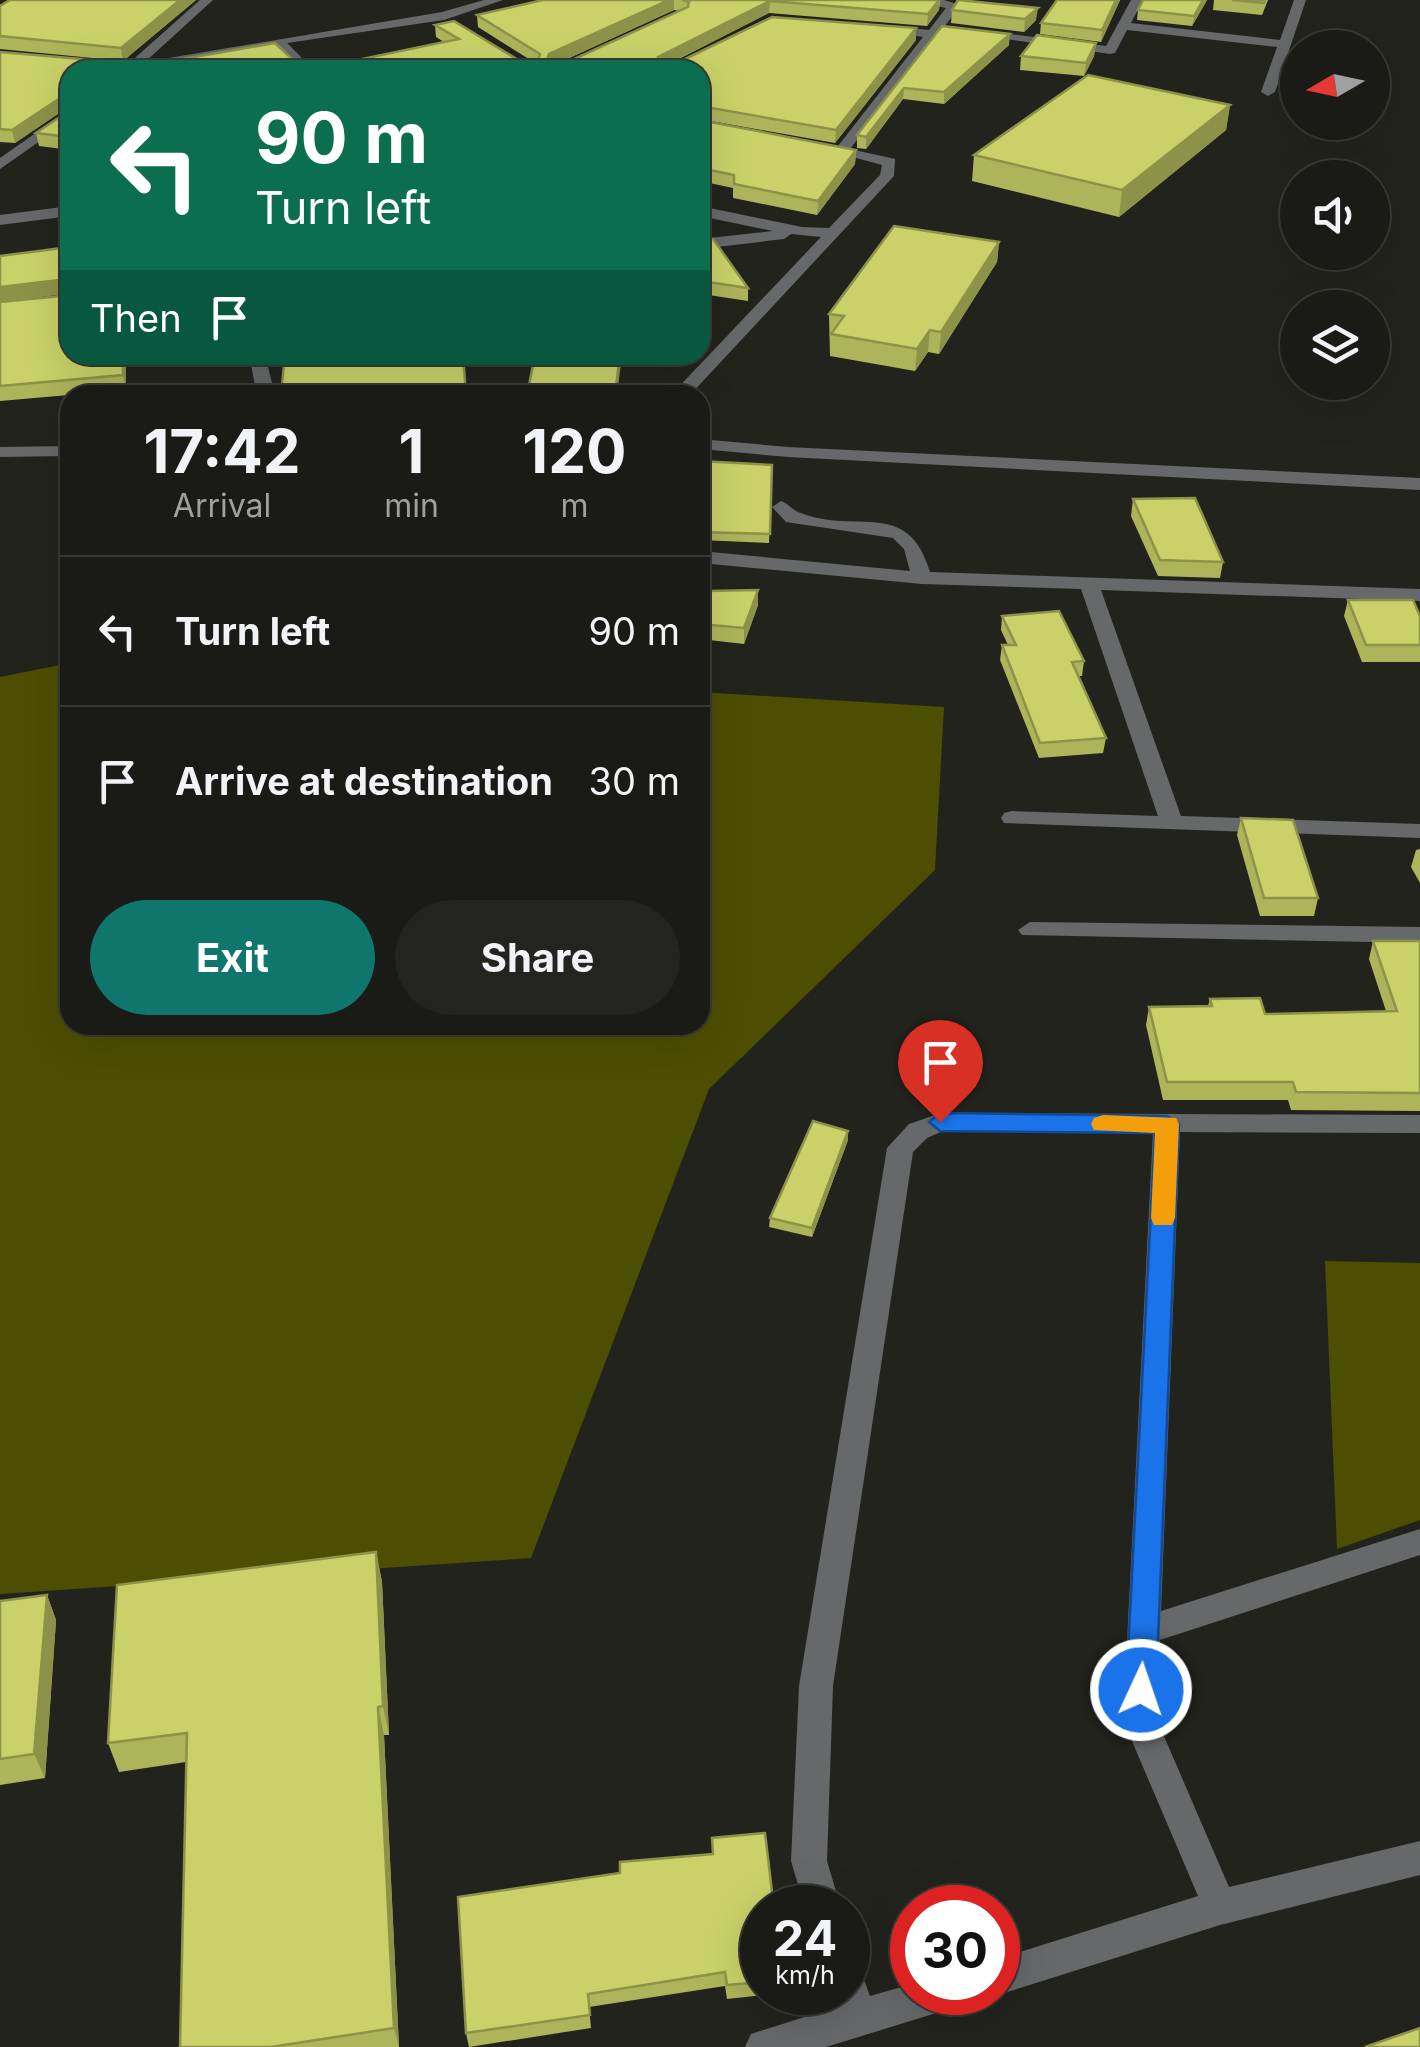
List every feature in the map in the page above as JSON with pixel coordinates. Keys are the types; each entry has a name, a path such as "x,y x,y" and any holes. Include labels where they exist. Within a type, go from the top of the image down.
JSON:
{"street":[{"path":"140,60 207,0"},
{"path":"417,0 458,25"},
{"path":"180,60 444,16 497,0"},
{"path":"842,150 955,5 913,0"},
{"path":"859,27 935,31 1107,56 1137,0"},
{"path":"1288,30 1300,0"},
{"path":"1124,26 1280,44"},
{"path":"278,41 297,60"},
{"path":"1268,92 1280,54"},
{"path":"56,62 60,62"},
{"path":"0,165 60,120"},
{"path":"710,363 887,176 890,162 806,144"},
{"path":"0,220 60,212"},
{"path":"710,213 802,232"},
{"path":"710,243 802,232 832,233"},
{"path":"689,385 708,365"},
{"path":"710,445 1420,484"},
{"path":"0,452 60,451"},
{"path":"781,507 793,518 899,533 912,547 922,578"},
{"path":"710,557 922,578 1420,596"},
{"path":"1090,587 1172,823"},
{"path":"1012,818 1420,831"},
{"path":"1030,930 1420,934"},
{"path":"816,1885 808,1862 816,1686 900,1148 918,1131 940,1122 1420,1124"},
{"path":"1167,1124 1140,1720 1220,1907"},
{"path":"1144,1631 1420,1542"},
{"path":"1020,1969 1220,1907 1420,1858"},
{"path":"764,2047 829,2015"}],"shaded area":[{"path":"60,665 60,1035 710,1035 710,693 944,707 935,870 709,1089 531,1558 0,1594 0,677"},
{"path":"1325,1261 1420,1263 1420,1520 1337,1549"}],"building":[{"path":"10,0 180,0 121,48 0,36 0,6"},
{"path":"543,0 669,0 549,54 547,60 538,60 540,54 477,15"},
{"path":"682,0 939,0 928,14 770,1 658,57 661,60 572,60 688,7 689,2"},
{"path":"958,0 1038,8 1025,19 952,10"},
{"path":"1057,0 1116,0 1102,30 1041,23"},
{"path":"1143,0 1203,0 1194,16 1138,10"},
{"path":"772,17 916,28 836,130 710,108 710,60 683,60"},
{"path":"454,21 518,60 357,60 459,39 435,25"},
{"path":"942,26 1010,34 944,92 904,88 866,137 857,135"},
{"path":"1037,35 1096,43 1086,63 1021,56"},
{"path":"275,43 293,60 177,60"},
{"path":"0,52 93,60 60,60 60,98 12,130 0,129"},
{"path":"1088,75 1230,105 1122,190 974,155"},
{"path":"60,117 60,136 36,133"},
{"path":"710,122 856,150 818,201 734,184 734,175 710,170"},
{"path":"894,226 999,242 941,332 930,330 917,349 831,334 844,316 829,314"},
{"path":"710,239 713,239 748,288 710,282"},
{"path":"60,248 60,280 0,287 0,256"},
{"path":"60,296 60,365 123,365 123,375 0,386 0,302"},
{"path":"284,365 464,365 465,385 282,385"},
{"path":"533,365 619,365 616,385 529,385"},
{"path":"710,462 772,465 770,534 710,532"},
{"path":"1195,498 1223,562 1160,560 1133,499"},
{"path":"758,590 744,628 710,625 710,591"},
{"path":"1348,600 1413,600 1420,616 1420,645 1366,645"},
{"path":"1059,611 1084,661 1072,662 1106,738 1040,743 1002,645 1016,645 1002,616"},
{"path":"1241,818 1293,820 1318,898 1264,898"},
{"path":"1373,941 1420,941 1420,1093 1296,1092 1293,1082 1167,1082 1149,1007 1212,1006 1210,999 1260,998 1265,1014 1397,1011"},
{"path":"813,1121 848,1131 812,1228 770,1218"},
{"path":"376,1552 383,1706 378,1707 394,2028 271,2047 180,2047 187,1733 108,1743 117,1585"},
{"path":"47,1595 34,1754 0,1759 0,1601"},
{"path":"765,1833 771,1885 740,1885 740,1984 727,1985 725,1972 588,1994 590,2015 466,2033 458,1897 620,1873 620,1862 713,1854 712,1838"},
{"path":"1420,2028 1420,2047 1365,2047"}],"slow traffic":[{"path":"1103,1124 1167,1124 1163,1218"}],"route":[{"path":"940,1122 1167,1124 1141,1690"}]}
